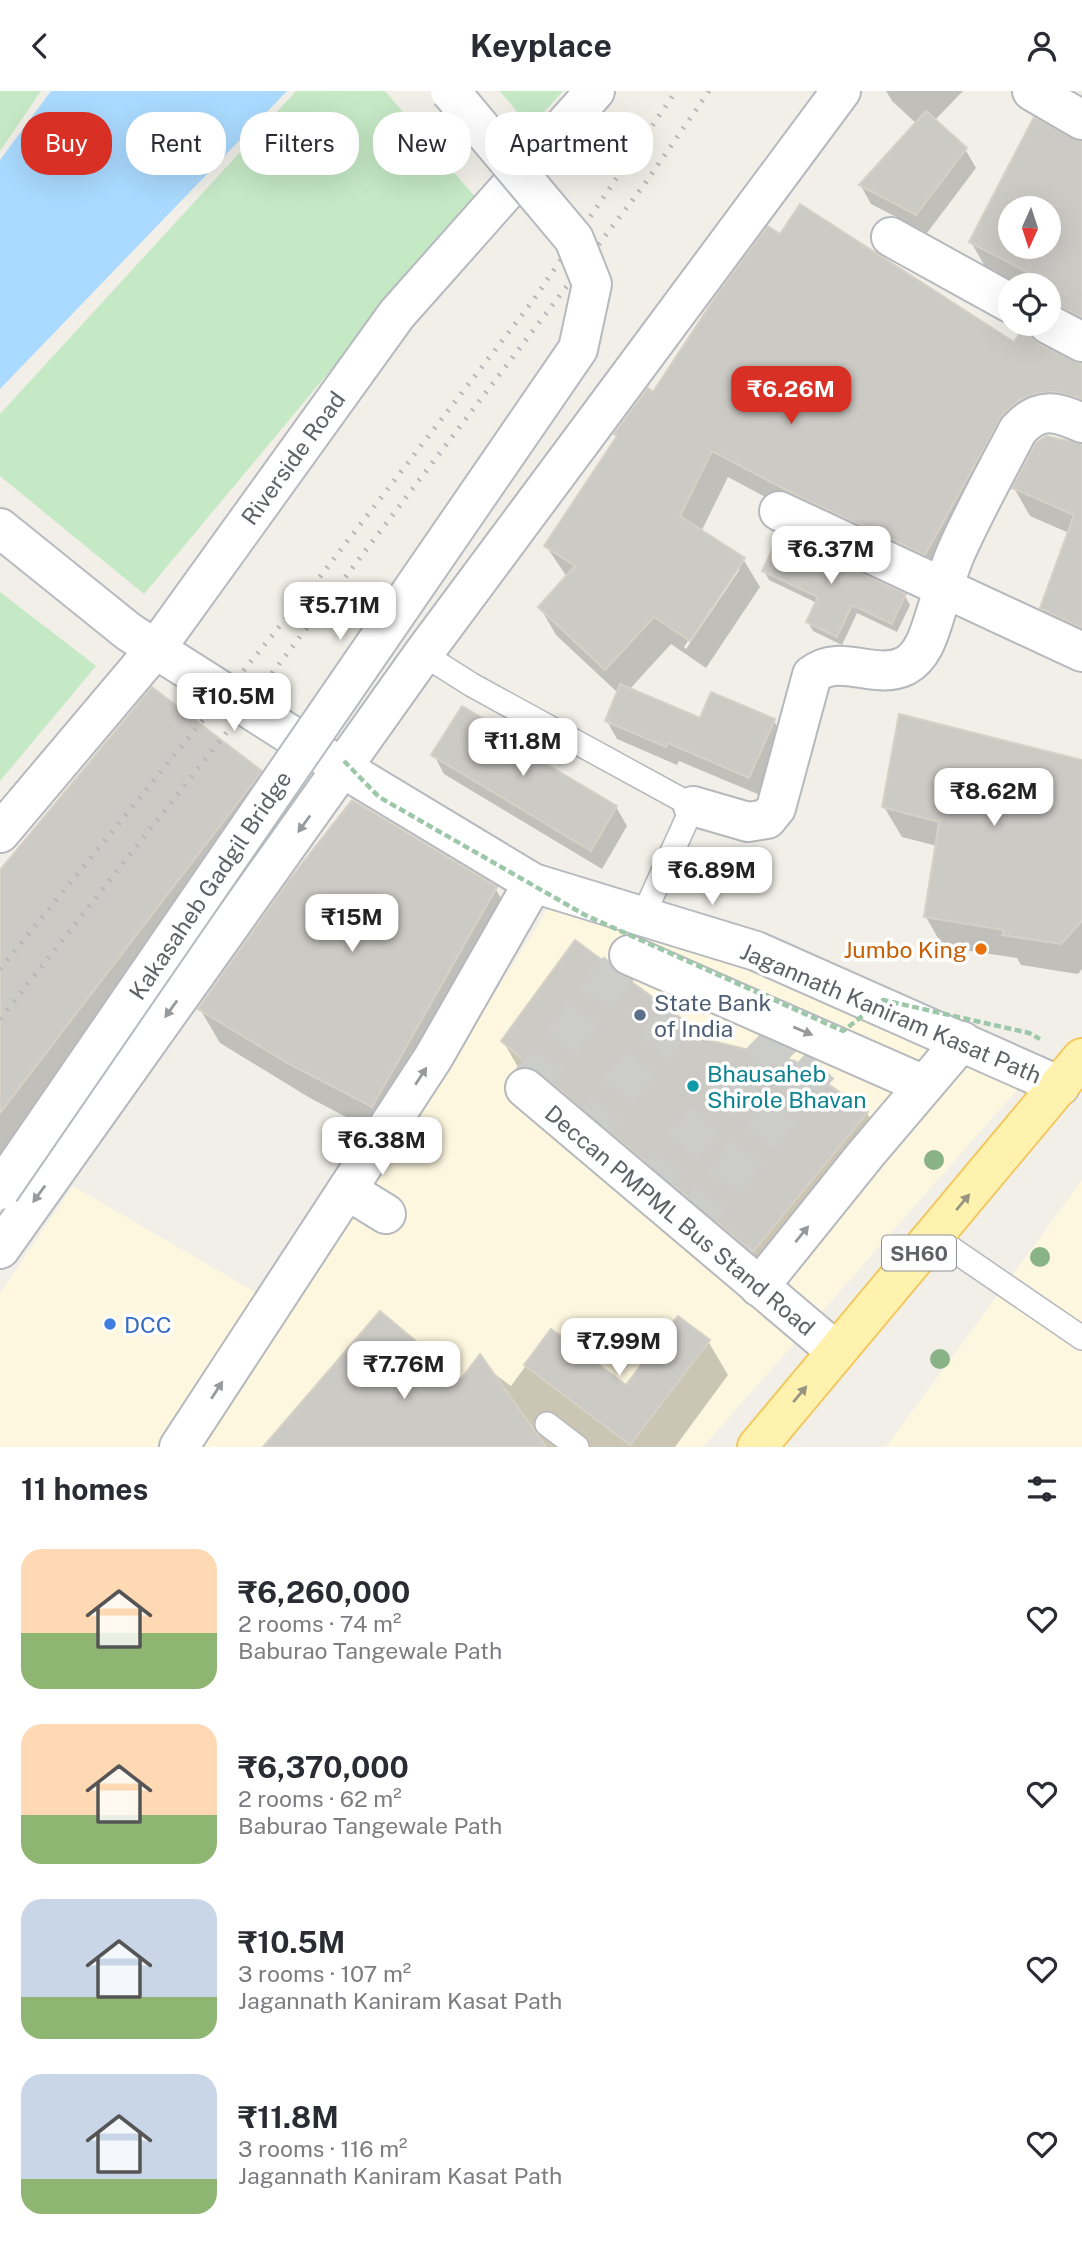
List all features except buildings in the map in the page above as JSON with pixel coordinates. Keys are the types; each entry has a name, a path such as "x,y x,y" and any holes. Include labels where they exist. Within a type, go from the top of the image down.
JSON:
{"main road":[{"name":"SH60","path":"757,1447 1071,1072"}],"street":[{"name":"Kakasaheb Gadgil Bridge","path":"0,1190 578,349 592,283 574,239 450,91"},
{"name":"Riverside Road","path":"0,833 143,639 397,314 595,91"},
{"path":"0,1249 343,764 841,91"},
{"path":"1032,91 1082,120"},
{"path":"891,237 998,296"},
{"path":"1061,331 1082,342"},
{"path":"693,806 748,822 767,819 776,808 812,675 823,666 843,664 883,671 903,667 914,659 926,643 956,552 1018,431 1029,418 1044,413 1061,414 1082,423"},
{"path":"779,511 1082,652"},
{"name":"Jagannath Kaniram Kasat Path","path":"0,528 143,639 533,883 756,951 962,1041 1071,1072"},
{"path":"179,1447 433,1058 533,883"},
{"path":"629,955 924,1085"},
{"path":"759,1287 962,1041"},
{"name":"Deccan PMPML Bus Stand Road","path":"525,1088 836,1351"},
{"path":"347,1190 386,1214"}],"lane":[{"path":"423,654 472,685 693,806 642,918"},
{"path":"933,1236 1082,1338"},
{"path":"547,1424 577,1447"}],"path":[{"path":"343,764 379,797 585,915 843,1031 883,1000 1029,1033 1040,1039"}],"shaded area":[{"path":"552,903 775,972 1023,1083 703,1447 0,1447 0,1293 73,1186 291,1313"},
{"path":"1082,1180 1082,1447 886,1447"}],"green space":[{"path":"0,91 41,91 27,112 21,112 21,120 0,151"},
{"path":"296,91 385,91 403,112 373,112 373,175 456,175 475,197 144,594 0,476 0,414 219,175 226,175 226,167 240,152 240,175 359,175 359,112 277,112"},
{"path":"500,91 563,91 544,112 517,112"},
{"path":"0,592 96,666 0,781"}],"water":[{"path":"51,91 287,91 267,112 240,112 240,140 226,154 226,112 126,112 126,175 206,175 0,389 0,160 21,132 21,175 112,175 112,112 35,112"}],"tunnel":[{"path":"525,1088 629,955"},
{"path":"582,1137 703,985"},
{"path":"645,1191 717,1107 793,1027"},
{"path":"688,1227 804,1083 839,1046"}],"railway":[{"path":"0,969 319,578 532,302 676,91"},
{"path":"0,1019 238,718 644,185 709,91"}],"place":[{"name":"Jumbo King","path":"981,949"},
{"name":"State Bank of India","path":"640,1015"},
{"name":"Bhausaheb Shirole Bhavan","path":"693,1086"},
{"name":"DCC","path":"110,1324"}]}
